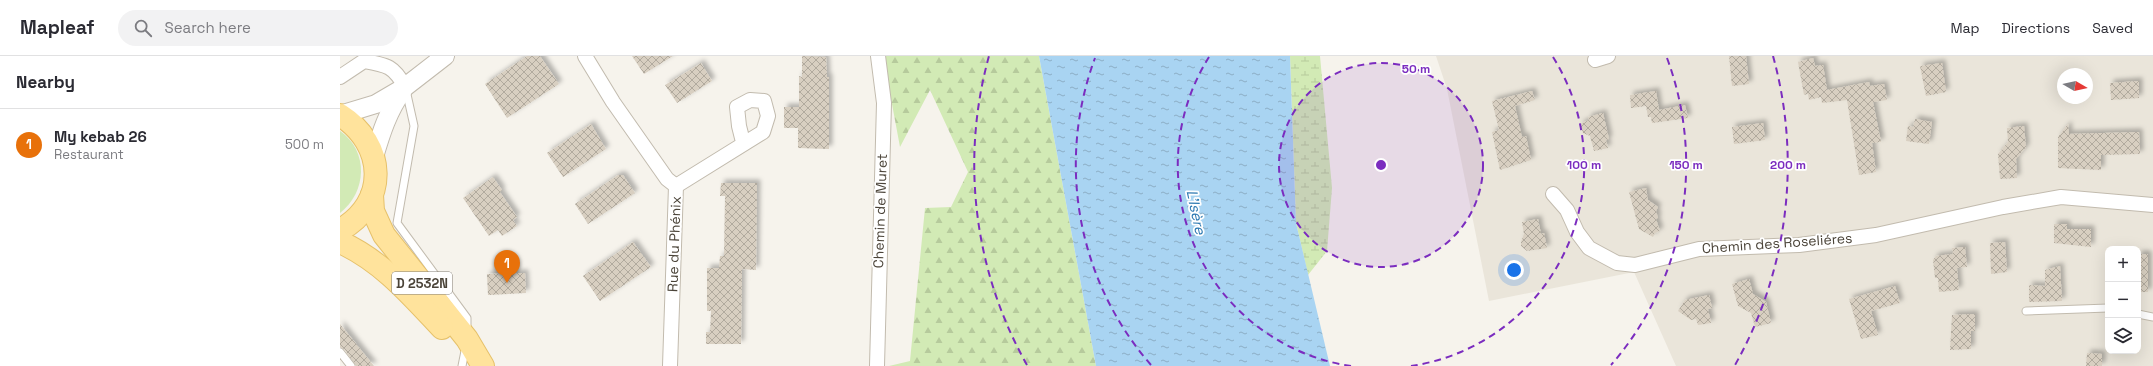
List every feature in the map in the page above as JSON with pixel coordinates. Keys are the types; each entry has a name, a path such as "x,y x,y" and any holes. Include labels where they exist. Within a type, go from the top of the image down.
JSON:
{"main road":[{"path":"340,115 352,123 362,133 369,144 374,157 376,177 372,195 365,210 354,221 340,230"},
{"name":"D 2532N","path":"372,195 373,211 384,235 468,356"},
{"name":"D 2532N","path":"340,242 363,253 378,264 468,356 483,366"}],"street":[{"path":"340,115 376,104 405,87 445,56"},
{"name":"Rue du Phénix","path":"585,56 617,108 667,179 676,186 670,366"},
{"name":"Chemin de Muret","path":"877,366 884,103 878,56"},
{"path":"1595,60 1608,56"},
{"path":"340,77 364,61 388,65 399,75 405,87"},
{"path":"374,157 386,119 394,103 405,87"},
{"path":"676,186 743,142"},
{"name":"Chemin des Roseliéres","path":"1553,194 1567,210 1577,232 1590,248 1625,265 1635,265 1699,249 1799,244 1876,235 2003,207 2061,198 2153,205"}],"lane":[{"path":"405,87 414,126 397,223 466,318 468,356"},
{"path":"2026,311 2105,308"},
{"path":"2141,315 2153,317"},
{"path":"340,352 351,366"}],"shaded area":[{"path":"1436,56 2153,56 2153,366 1676,366 1634,272 1489,301 1447,89"}],"green space":[{"path":"883,56 1039,56 1096,366 889,366 910,361 925,208 951,207 968,172 930,90 900,147"},
{"path":"1290,56 1320,56 1332,188 1327,251 1308,275 1296,223"},
{"path":"340,131 349,139 356,149 360,160 361,172 360,183 355,194 349,204 340,213"}],"water":[{"name":"L'Isère","path":"1039,56 1290,56 1296,223 1330,366 1096,366"}],"building":[{"path":"527,56 540,56 559,84 507,118 485,84"},
{"path":"632,56 673,56 644,74"},
{"path":"802,56 826,57 827,77 829,77 829,149 798,148 798,128 784,128 784,107 799,107 799,76 802,77"},
{"path":"1729,56 1746,56 1749,84 1732,86"},
{"path":"1813,58 1815,66 1823,65 1827,90 1869,82 1870,86 1884,84 1887,100 1873,102 1881,142 1872,143 1876,172 1859,175 1847,100 1822,103 1821,97 1809,100 1808,94 1804,95 1798,62"},
{"path":"701,63 712,81 677,103 665,85"},
{"path":"1942,63 1946,92 1926,96 1920,66"},
{"path":"2139,81 2139,98 2111,100 2110,83"},
{"path":"1532,91 1535,100 1515,106 1522,137 1526,136 1531,160 1500,170 1492,132 1499,130 1492,101"},
{"path":"1656,91 1659,110 1685,105 1688,118 1652,123 1651,117 1648,117 1646,106 1631,108 1630,95"},
{"path":"1603,113 1609,139 1606,140 1608,148 1594,151 1590,136 1583,133 1580,124 1589,120 1588,117"},
{"path":"1915,119 1932,122 1929,144 1906,141 1908,126 1913,127"},
{"path":"1763,123 1765,140 1734,144 1732,127"},
{"path":"591,124 606,149 563,177 547,153"},
{"path":"2068,124 2069,134 2139,132 2140,154 2101,155 2101,170 2058,168 2058,137"},
{"path":"2024,126 2026,147 2016,159 2017,178 2000,179 1998,154 2008,142 2007,128"},
{"path":"618,175 623,175 635,193 588,224 575,204"},
{"path":"493,177 502,190 500,192 517,217 513,220 517,226 502,236 498,230 489,236 463,198"},
{"path":"721,183 757,183 756,270 742,269 741,344 706,344 706,332 710,332 711,311 707,311 707,268 719,268 720,256 724,256 725,196 720,196"},
{"path":"1646,188 1648,200 1658,207 1656,211 1658,218 1656,219 1660,231 1655,233 1653,237 1639,229 1629,192"},
{"path":"1538,219 1541,234 1544,233 1547,248 1527,251 1521,246 1524,234 1522,222"},
{"path":"2054,224 2067,224 2067,229 2091,229 2091,247 2054,243"},
{"path":"633,242 651,267 600,301 583,276"},
{"path":"2005,242 2007,272 1991,274 1990,243"},
{"path":"1965,247 1967,267 1957,268 1959,290 1939,292 1938,278 1935,278 1933,260 1936,256 1953,254 1952,248"},
{"path":"2141,254 2148,254 2148,292 2141,292"},
{"path":"2060,266 2062,301 2029,302 2029,285 2045,286 2045,270"},
{"path":"525,273 526,293 488,295 487,274"},
{"path":"1749,279 1753,294 1766,302 1771,323 1755,327 1751,313 1738,306 1732,284"},
{"path":"1895,286 1900,303 1871,311 1878,335 1861,339 1849,299"},
{"path":"1709,295 1712,308 1708,309 1711,323 1698,325 1696,319 1691,320 1678,311 1685,300"},
{"path":"1975,314 1975,331 1971,331 1971,349 1950,350 1952,315"},
{"path":"340,324 374,366 356,366 344,349 340,347"},
{"path":"2087,353 2102,354 2102,366 2086,366"}],"place":[{"name":"My kebab 26","path":"507,283"}]}
